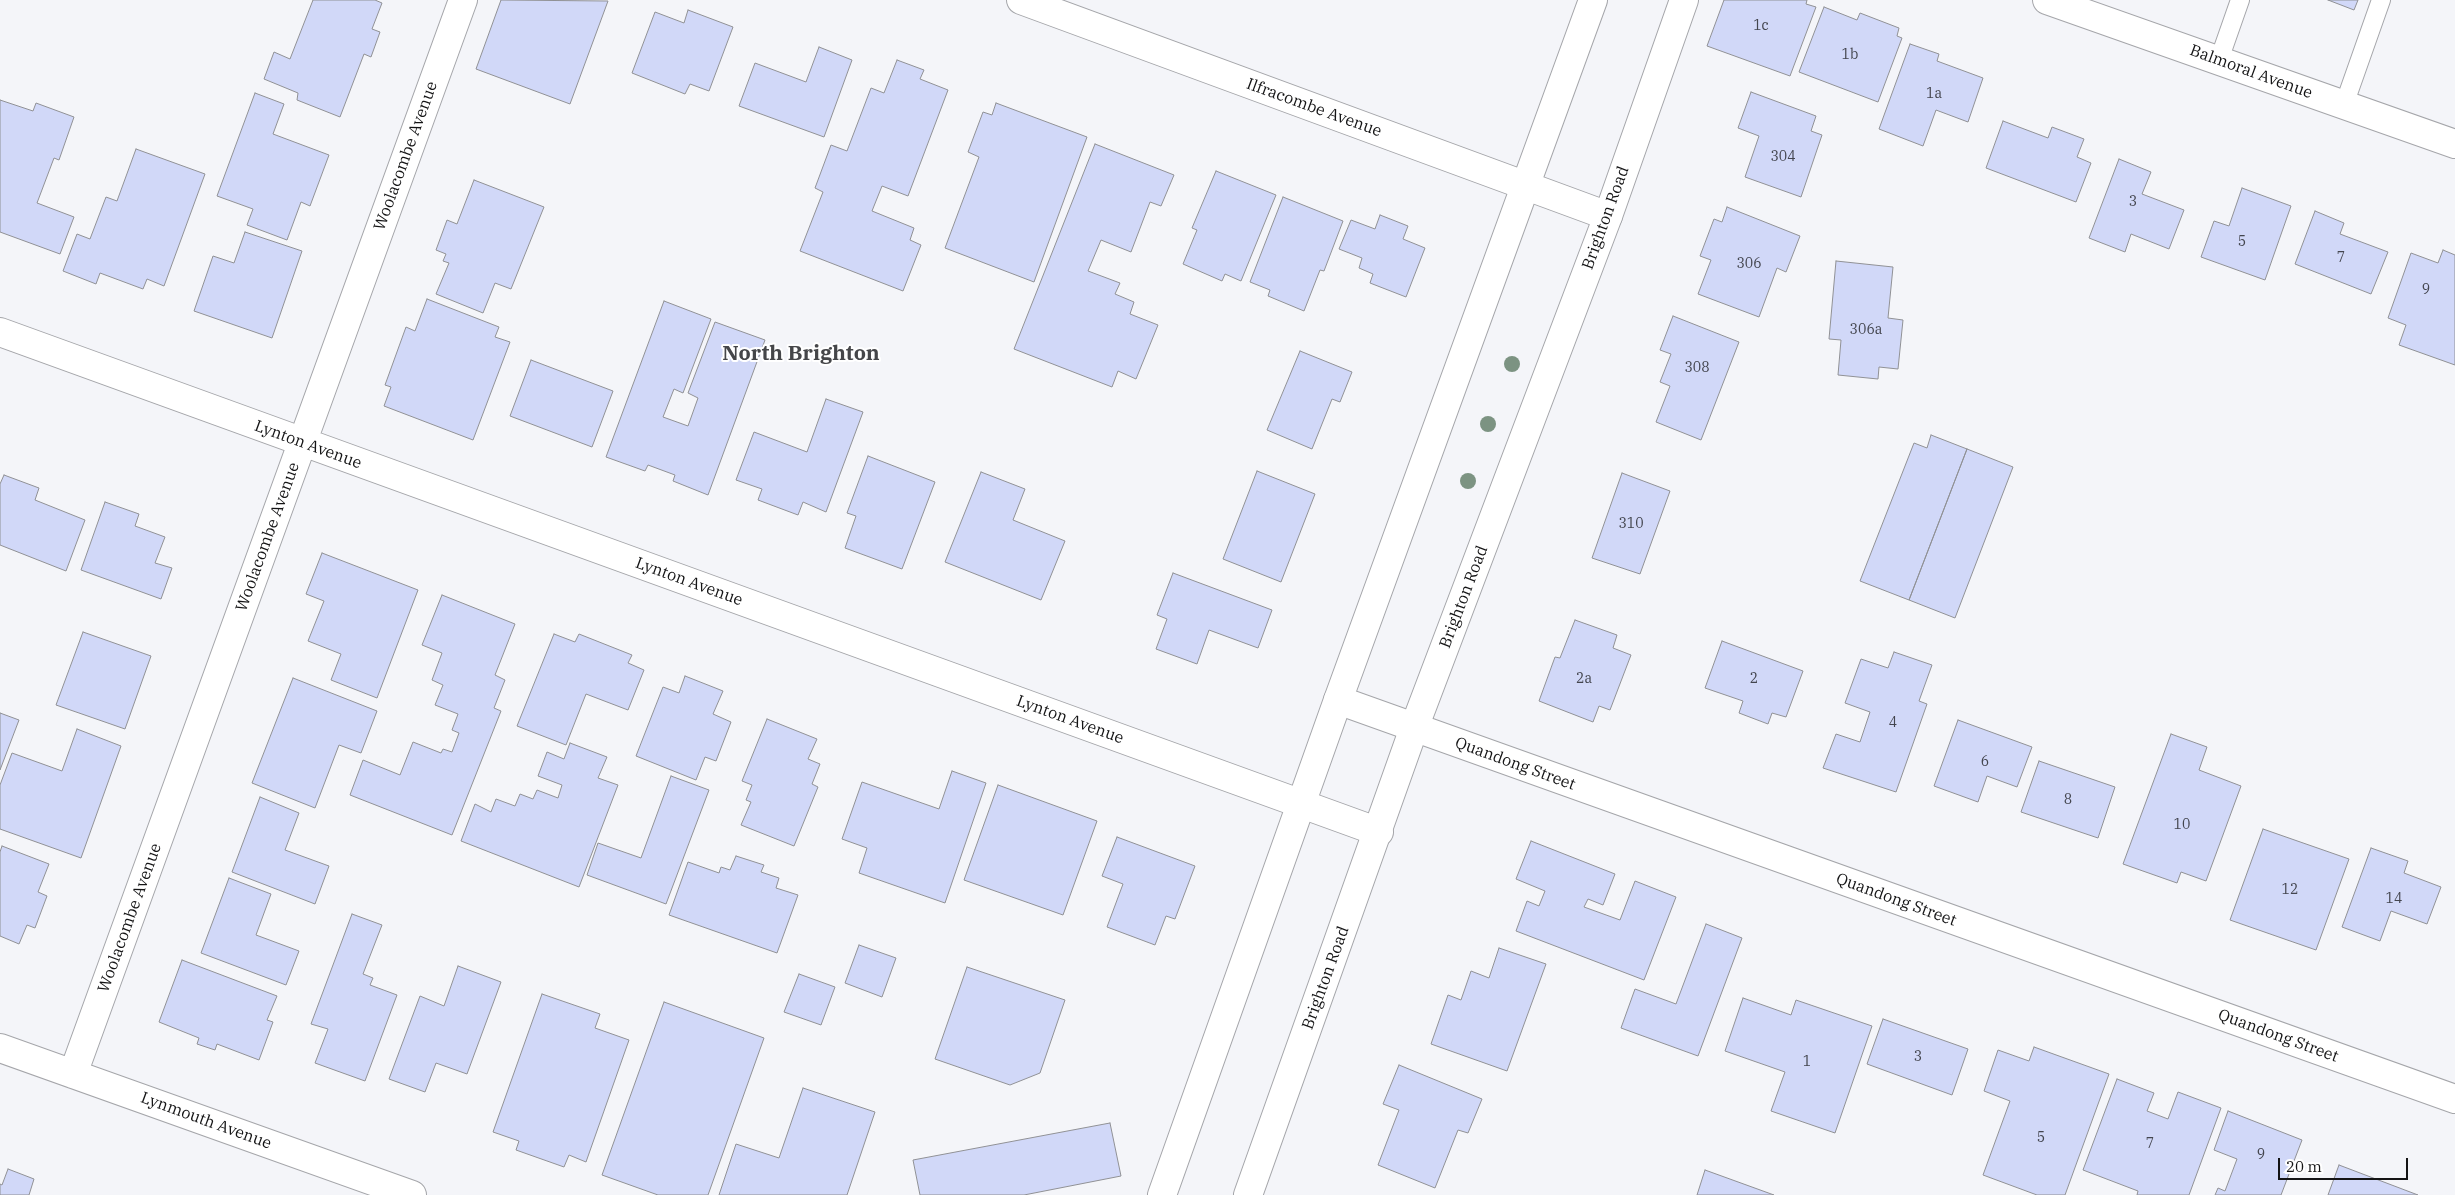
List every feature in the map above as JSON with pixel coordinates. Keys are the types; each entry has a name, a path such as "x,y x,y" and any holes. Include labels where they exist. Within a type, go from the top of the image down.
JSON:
{"street":[{"name":"Woolacombe Avenue","path":"73,1074 463,0"},
{"name":"Ilfracombe Avenue","path":"1021,0 1608,216"},
{"path":"1162,1195 1338,700 1526,187 1592,0"},
{"name":"Brighton Road","path":"1248,1195 1379,832 1414,728 1608,216 1684,0"},
{"name":"Balmoral Avenue","path":"2047,0 2455,144"},
{"name":"Lynton Avenue","path":"0,332 1379,832"},
{"name":"Quandong Street","path":"1338,700 2455,1099"},
{"name":"Lynmouth Avenue","path":"0,1048 412,1195"}],"lane":[{"path":"2219,60 2240,0"},
{"path":"2344,105 2381,0"}],"building":[{"path":"313,0 375,0 382,3 372,29 380,32 371,57 364,54 340,117 297,100 298,93 264,79 274,52 290,59"},
{"path":"501,0 608,1 570,104 476,69"},
{"path":"1724,0 1807,0 1806,4 1816,7 1790,76 1707,46"},
{"path":"2328,0 2358,0 2354,10"},
{"path":"1824,7 1857,20 1860,13 1899,28 1897,36 1902,38 1878,102 1799,72"},
{"path":"688,10 733,27 709,91 690,84 685,94 632,73 655,12 684,23"},
{"path":"1910,44 1939,54 1937,61 1983,78 1968,122 1936,110 1923,146 1879,129"},
{"path":"819,47 852,60 824,137 739,106 755,63 806,82"},
{"path":"897,60 924,70 920,79 948,90 908,196 882,186 872,211 914,228 910,240 921,245 903,291 800,251 823,192 815,188 831,145 847,151 871,88 884,93"},
{"path":"1751,92 1816,116 1811,131 1822,135 1801,197 1745,177 1759,136 1738,128"},
{"path":"255,93 284,104 273,134 329,155 310,206 301,202 287,240 247,225 253,209 217,196"},
{"path":"0,100 33,111 36,103 74,117 59,160 54,158 37,203 74,217 60,254 0,232"},
{"path":"996,103 1087,137 1034,282 945,248 979,157 968,152 983,112 992,115"},
{"path":"2003,121 2048,138 2052,127 2084,139 2077,157 2091,163 2076,202 1986,168"},
{"path":"1095,144 1174,175 1161,206 1150,202 1131,252 1101,240 1088,271 1120,283 1115,294 1134,302 1130,314 1158,325 1136,379 1118,371 1112,387 1014,349"},
{"path":"136,149 205,174 164,286 147,279 143,289 100,273 96,284 63,271 77,234 90,239 106,197 117,201"},
{"path":"2119,159 2151,172 2142,194 2184,210 2169,249 2131,234 2125,252 2089,238"},
{"path":"1216,171 1276,195 1241,281 1225,274 1222,281 1183,264 1197,230 1192,228"},
{"path":"474,180 544,207 511,289 495,283 483,313 436,294 449,263 443,261 446,254 436,250 447,220 457,224"},
{"path":"2242,188 2291,206 2265,280 2201,257 2214,221 2229,226"},
{"path":"1283,197 1343,221 1324,271 1320,270 1304,311 1268,296 1270,290 1250,282"},
{"path":"1727,207 1800,236 1786,272 1777,268 1759,317 1698,294 1711,260 1700,256 1714,219 1722,222"},
{"path":"2315,211 2344,223 2340,234 2388,252 2371,294 2295,264"},
{"path":"1380,215 1408,226 1403,239 1425,248 1406,297 1370,283 1373,274 1359,268 1362,258 1339,249 1351,220 1375,229"},
{"path":"245,232 302,251 272,338 194,311 213,256 234,263"},
{"path":"2443,250 2455,255 2455,365 2399,345 2406,325 2388,318 2411,253 2438,263"},
{"path":"1836,261 1893,267 1888,318 1903,320 1898,369 1879,367 1878,379 1838,375 1841,340 1829,339"},
{"path":"427,299 499,327 495,337 510,342 473,440 384,406 391,387 385,385 406,327 415,331"},
{"path":"664,301 711,319 683,393 674,389 663,417 688,426 698,398 688,393 715,322 765,340 708,495 673,481 675,475 648,465 645,471 606,457"},
{"path":"1673,316 1739,342 1701,440 1656,422 1670,386 1660,382 1671,354 1660,350"},
{"path":"1300,351 1352,372 1340,402 1332,399 1312,449 1267,430"},
{"path":"531,360 613,391 592,447 510,416"},
{"path":"826,399 863,412 826,512 803,502 798,515 758,500 762,489 736,480 754,432 807,452"},
{"path":"1931,435 1967,449 1909,600 1860,581 1914,443 1927,448"},
{"path":"1967,449 2013,467 1955,618 1909,600"},
{"path":"868,456 935,482 902,569 845,548 856,516 847,513"},
{"path":"1257,471 1315,494 1281,582 1223,559"},
{"path":"981,472 1025,489 1013,520 1065,541 1041,600 945,562"},
{"path":"1622,473 1670,491 1640,574 1592,558"},
{"path":"4,475 39,488 35,500 85,520 66,571 0,545 0,484"},
{"path":"105,502 139,514 135,526 165,537 155,563 172,568 161,599 81,570"},
{"path":"322,553 418,590 377,698 331,680 341,654 308,641 324,601 306,594"},
{"path":"1173,573 1272,610 1258,648 1209,630 1197,664 1156,649 1167,619 1157,615"},
{"path":"442,595 515,624 495,675 505,680 494,708 501,711 452,835 350,795 363,760 400,775 413,742 441,753 443,749 452,752 459,733 452,730 458,714 435,705 443,685 432,680 442,653 422,645"},
{"path":"1575,620 1617,635 1613,648 1631,655 1610,710 1599,706 1593,722 1539,701 1555,657 1560,658"},
{"path":"83,632 151,656 125,729 56,705"},
{"path":"554,634 575,642 579,634 632,655 628,663 644,670 628,710 586,694 566,745 517,726"},
{"path":"1722,641 1803,671 1786,717 1772,713 1768,724 1739,713 1743,701 1705,688"},
{"path":"1894,652 1932,665 1919,701 1927,704 1896,792 1823,768 1836,734 1860,742 1870,712 1845,703 1861,659 1888,668"},
{"path":"685,676 723,691 713,714 731,722 716,761 705,757 696,780 636,756 663,687 679,693"},
{"path":"293,678 377,711 361,753 339,745 315,808 252,783"},
{"path":"0,713 19,720 0,770"},
{"path":"767,719 817,739 808,759 820,764 812,784 818,787 794,846 741,825 751,802 746,800 752,785 742,781"},
{"path":"1958,720 2032,747 2017,787 1987,776 1978,802 1934,786"},
{"path":"77,729 121,746 81,858 0,829 0,785 12,753 62,771"},
{"path":"2171,734 2207,747 2199,770 2241,786 2206,881 2181,872 2177,883 2123,864"},
{"path":"570,743 607,757 598,778 618,785 579,887 461,841 475,804 491,812 496,799 515,806 520,794 533,799 537,790 558,798 562,785 538,776 547,752 564,759"},
{"path":"2039,761 2115,787 2098,838 2021,812"},
{"path":"952,771 986,783 945,903 859,873 867,848 842,839 862,782 939,809"},
{"path":"671,776 709,790 666,904 587,875 598,843 641,858"},
{"path":"998,785 1097,821 1063,915 964,880"},
{"path":"260,797 299,813 285,850 329,866 315,904 232,872"},
{"path":"2263,829 2349,859 2316,950 2230,920"},
{"path":"1117,837 1195,866 1175,919 1166,916 1155,945 1107,927 1123,884 1102,876"},
{"path":"1531,841 1615,874 1603,905 1588,899 1584,907 1620,920 1635,881 1676,897 1644,980 1516,931 1527,901 1539,906 1545,891 1516,879"},
{"path":"2,846 49,864 38,892 47,896 35,928 27,925 19,944 0,936 0,852"},
{"path":"2371,848 2408,861 2404,873 2441,887 2427,924 2391,911 2380,941 2342,927"},
{"path":"736,856 764,865 761,872 779,878 776,888 798,895 777,953 669,915 688,862 719,873 721,867 730,870"},
{"path":"229,878 271,894 256,935 299,951 286,985 201,953"},
{"path":"352,914 382,925 363,974 373,978 370,985 397,995 365,1081 315,1063 328,1029 311,1024"},
{"path":"1706,924 1742,938 1698,1056 1621,1028 1635,989 1676,1004"},
{"path":"859,945 896,958 882,997 845,983"},
{"path":"1499,948 1546,964 1507,1071 1431,1044 1448,995 1461,1000 1471,971 1489,978"},
{"path":"182,960 277,996 267,1020 273,1022 259,1060 217,1044 215,1050 197,1044 199,1038 159,1022"},
{"path":"458,966 501,982 467,1074 436,1063 425,1092 389,1079 420,996 444,1006"},
{"path":"967,967 1065,1000 1040,1073 1010,1085 935,1059"},
{"path":"799,974 835,987 821,1025 784,1012"},
{"path":"542,994 600,1014 595,1028 629,1040 586,1162 569,1155 564,1167 516,1150 519,1141 493,1132"},
{"path":"1743,998 1791,1015 1796,1000 1872,1026 1835,1133 1771,1111 1785,1072 1725,1051"},
{"path":"664,1002 764,1038 708,1195 658,1195 602,1175"},
{"path":"1883,1019 1968,1049 1952,1095 1867,1064"},
{"path":"2034,1047 2109,1074 2065,1195 2037,1195 1983,1175 2010,1101 1984,1091 1998,1050 2029,1061"},
{"path":"1399,1065 1482,1099 1468,1133 1458,1130 1435,1188 1378,1165 1399,1110 1383,1104"},
{"path":"2117,1079 2154,1093 2147,1111 2168,1119 2178,1092 2221,1108 2189,1195 2137,1195 2138,1191 2083,1170"},
{"path":"803,1088 875,1112 847,1195 719,1195 736,1144 779,1158"},
{"path":"2228,1111 2302,1140 2281,1195 2215,1195 2218,1188 2225,1191 2237,1159 2214,1150"},
{"path":"1110,1123 1121,1176 1024,1195 920,1195 913,1160"},
{"path":"2339,1165 2418,1195 2328,1195"},
{"path":"8,1169 34,1179 29,1195 0,1195 0,1184 2,1185"},
{"path":"1705,1170 1774,1195 1697,1195"}],"district":[{"name":"North Brighton","path":"801,354"}]}
